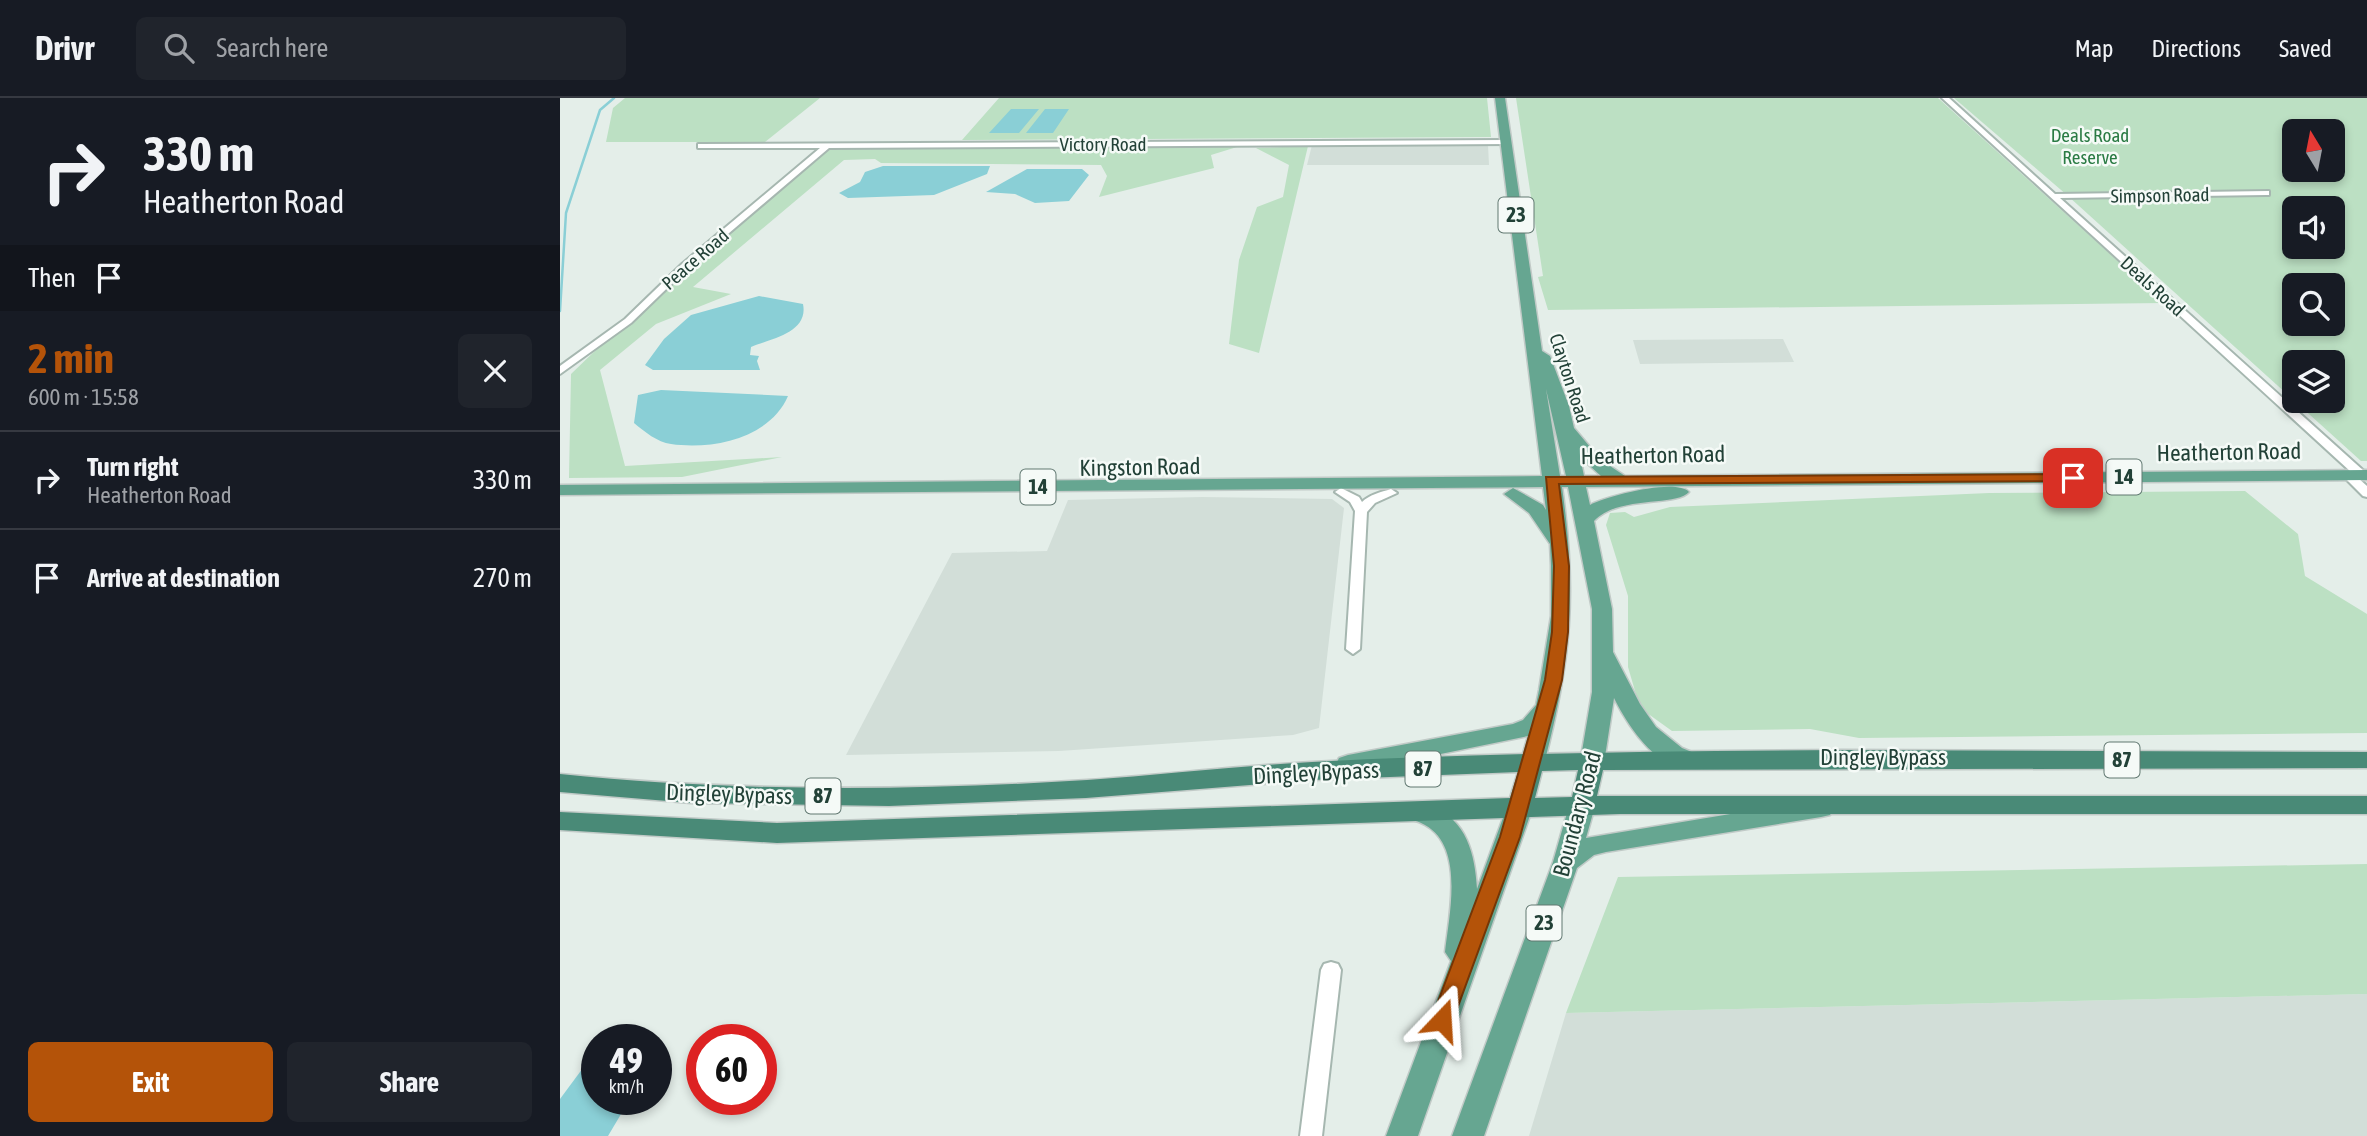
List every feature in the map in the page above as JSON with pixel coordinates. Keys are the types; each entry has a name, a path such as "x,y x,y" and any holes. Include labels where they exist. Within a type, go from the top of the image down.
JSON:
{"highway":[{"name":"Dingley Bypass","path":"560,783 688,793 908,796 1087,789 1315,771 1532,764 1889,757 2367,761"},
{"name":"Boundary Road","path":"1582,806 1592,763"},
{"name":"23","path":"1520,807 1532,764"},
{"name":"Dingley Bypass","path":"560,821 777,833 1520,807 2367,806"}],"main road":[{"name":"Clayton Road","path":"1500,98 1552,487"},
{"name":"Clayton Road","path":"1533,331 1565,424 1577,487"},
{"path":"1543,420 1565,424 1595,464 1619,480"},
{"path":"1453,481 1524,467 1547,455"},
{"name":"Heatherton Road","path":"1577,487 1619,480 2359,475"},
{"name":"Heatherton Road","path":"1552,487 1680,492 1840,489 1881,480"},
{"name":"Kingston Road","path":"560,490 1453,481 1552,487"},
{"name":"Kingston Road","path":"560,496 1341,492 1513,494 1552,487"},
{"name":"23","path":"1532,764 1548,705 1561,621 1560,550 1552,487"},
{"name":"Boundary Road","path":"1577,487 1598,581 1605,655 1599,733 1592,763"},
{"path":"1584,520 1591,511 1610,504 1680,492"},
{"path":"1513,494 1539,512 1560,550"},
{"path":"1605,655 1628,704 1651,738 1667,752 1690,761"},
{"path":"1315,771 1517,731 1533,724 1548,705"},
{"name":"Boundary Road","path":"1468,1136 1566,862 1582,806"},
{"path":"1566,862 1586,848 1606,842 1834,806"},
{"name":"23","path":"1402,1136 1520,807"},
{"path":"1403,810 1429,815 1442,823 1453,838 1461,857 1465,877 1457,979"}],"street":[{"name":"Deals Road","path":"1945,98 2359,475 2367,493"},
{"name":"Victory Road","path":"701,146 1506,142"},
{"name":"Peace Road","path":"560,371 628,321 685,266 828,145"},
{"name":"Simpson Road","path":"2053,196 2266,193"},
{"path":"1341,492 1355,500 1361,511 1353,649"},
{"path":"1361,511 1371,500 1391,493"},
{"path":"1311,1136 1331,970"},
{"path":"1316,1112 1318,1136"}],"shaded area":[{"path":"1312,145 1488,145 1489,165 1307,165"},
{"path":"1783,339 1794,362 1640,364 1633,340"},
{"path":"1202,497 1332,499 1344,508 1319,728 1293,735 1059,751 846,755 952,553 1047,551 1068,500"},
{"path":"2367,994 2367,1136 1529,1136 1566,1013"}],"green space":[{"path":"625,98 820,98 765,142 606,142 613,108"},
{"path":"999,98 1487,98 1491,137 962,140"},
{"path":"1516,98 1938,98 2164,303 1548,310 1538,277 1543,276"},
{"name":"Deals Road Reserve","path":"1954,98 2367,98 2367,461 2361,461 2308,413 2345,413 2345,350 2282,350 2282,389 2068,196"},
{"path":"1308,146 1259,353 1229,344 1239,260 1257,207 1283,197 1289,165 1256,148"},
{"path":"1237,147 1211,155 1214,168 1099,197 1107,176 1101,165 881,163 875,159 844,160 693,287 731,294 656,324 600,370 625,466 782,457 682,477 569,478 571,374 655,293 830,149"},
{"path":"2245,491 2298,534 2305,576 2367,614 2367,733 1859,738 1810,729 1672,731 1640,708 1628,667 1628,596 1606,525 1610,513 1625,512 1634,517 1670,507 1989,493"},
{"path":"2367,864 2367,994 1566,1013 1618,877"}],"water":[{"path":"1011,109 1039,109 1019,133 989,133"},
{"path":"1045,109 1069,109 1053,133 1026,133"},
{"path":"883,166 990,166 987,174 934,195 848,198 839,193 860,182 865,172"},
{"path":"1027,169 1082,169 1089,175 1069,201 1035,203 1015,194 986,192"},
{"path":"759,296 803,304 800,322 794,328 777,338 751,347 750,355 759,356 757,361 760,370 653,370 645,365 664,339 691,315"},
{"path":"661,390 788,396 780,410 754,431 722,443 687,445 661,441 634,423 638,395"},
{"path":"581,1071 581,1115 620,1115 608,1136 560,1136 560,1099"}],"waterway":[{"path":"560,311 566,213 600,110 614,98"}],"route":[{"path":"1442,1020 1520,807 1544,723 1553,680 1562,610 1562,566 1551,480 2073,478"}]}
